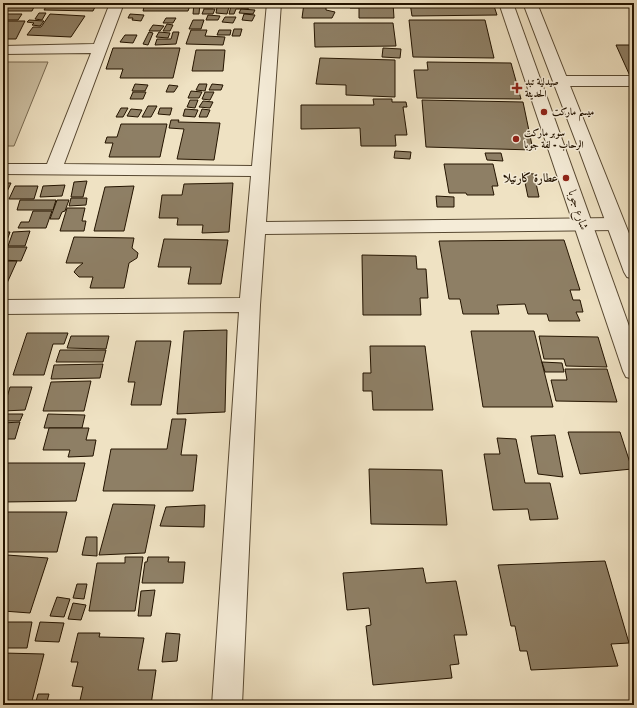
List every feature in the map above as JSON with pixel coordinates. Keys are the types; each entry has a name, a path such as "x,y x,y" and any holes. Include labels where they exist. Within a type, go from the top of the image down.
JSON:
{"street":[{"path":"53,170 116,3"},
{"path":"227,705 250,306 274,3"},
{"name":"شارع جوبا","path":"506,3 634,371"},
{"path":"530,3 577,121 634,272"},
{"path":"3,50 99,48"},
{"path":"561,81 634,81"},
{"path":"548,122 577,121"},
{"path":"3,169 261,171"},
{"path":"257,228 616,224"},
{"path":"3,308 250,306"}],"shaded area":[{"path":"3,62 48,62 14,146 3,146"}],"building":[{"path":"3,3 36,3 32,11 3,11"},
{"path":"48,3 97,3 93,11 44,10"},
{"path":"142,3 191,3 188,11 143,11 144,7 141,7"},
{"path":"194,3 200,3 199,14 193,14"},
{"path":"205,3 215,3 213,8 203,8"},
{"path":"238,3 250,3 248,9 236,9 234,14 229,14 231,6 237,6"},
{"path":"304,3 326,3 326,10 335,12 332,18 302,18"},
{"path":"350,3 393,3 394,18 359,18 359,8 350,8"},
{"path":"410,3 493,3 497,15 412,16"},
{"path":"603,3 634,3 634,6 605,6"},
{"path":"217,7 229,7 227,14 216,13"},
{"path":"204,9 215,9 213,14 202,14"},
{"path":"241,9 255,10 253,14 239,13"},
{"path":"39,13 46,13 42,20 35,19"},
{"path":"5,14 22,14 18,20 3,20"},
{"path":"50,14 85,16 71,37 27,35 33,27 41,27"},
{"path":"130,14 144,15 141,21 128,18"},
{"path":"244,14 255,15 252,21 242,20"},
{"path":"208,15 220,16 218,20 206,20"},
{"path":"225,17 236,17 233,23 222,22"},
{"path":"166,18 176,18 173,23 163,23"},
{"path":"29,20 44,21 40,26 32,25 34,23 27,22"},
{"path":"193,20 204,20 201,29 189,29"},
{"path":"409,20 485,20 494,58 413,57"},
{"path":"6,21 25,21 16,39 3,39 3,27"},
{"path":"314,23 393,23 396,46 315,47"},
{"path":"167,24 173,25 170,31 163,31"},
{"path":"153,25 164,26 160,31 149,31"},
{"path":"234,29 242,29 240,36 232,36"},
{"path":"191,30 207,30 205,36 225,37 223,45 186,44"},
{"path":"219,30 231,30 230,35 217,35"},
{"path":"149,32 153,33 148,45 143,44"},
{"path":"159,32 170,33 168,38 156,37"},
{"path":"173,32 179,32 176,44 155,45 157,39 171,39"},
{"path":"125,35 137,35 133,43 120,42"},
{"path":"616,45 634,45 634,76 630,76"},
{"path":"113,48 180,48 173,78 120,78 123,69 106,69"},
{"path":"383,48 401,49 400,58 382,57"},
{"path":"196,50 225,50 223,71 192,71"},
{"path":"320,58 395,60 395,97 346,95 346,85 316,84"},
{"path":"427,62 511,63 521,99 417,98 414,70 428,70"},
{"path":"135,84 148,85 145,91 132,91"},
{"path":"199,84 207,84 205,91 196,90"},
{"path":"212,84 223,85 221,90 209,90"},
{"path":"169,85 178,86 174,92 166,92"},
{"path":"191,91 202,92 199,98 188,98"},
{"path":"133,92 146,92 143,99 130,99"},
{"path":"205,92 214,92 210,100 202,99"},
{"path":"373,99 392,99 392,102 406,102 407,107 403,107 407,135 395,135 396,146 361,146 360,128 301,129 301,105 374,105"},
{"path":"190,100 198,100 195,108 187,107"},
{"path":"422,100 523,102 533,150 426,147"},
{"path":"203,101 213,102 210,108 199,107"},
{"path":"148,106 157,106 151,117 142,117"},
{"path":"121,108 128,108 123,117 116,117"},
{"path":"160,108 172,108 170,115 158,114"},
{"path":"131,109 142,110 138,117 127,116"},
{"path":"185,109 198,110 195,117 183,116"},
{"path":"202,109 210,110 207,117 199,117"},
{"path":"171,120 179,120 178,122 220,123 214,160 177,159 184,129 169,128"},
{"path":"121,124 167,124 160,157 109,157 113,143 105,143 107,137 117,137"},
{"path":"395,151 411,152 410,159 394,158"},
{"path":"485,153 501,153 503,161 487,160"},
{"path":"444,164 493,164 498,186 492,186 494,195 449,193"},
{"path":"523,173 534,174 539,197 528,197"},
{"path":"87,181 83,197 71,197 74,182"},
{"path":"3,183 11,183 3,200"},
{"path":"233,183 229,232 202,233 203,225 177,225 178,218 159,218 162,195 182,195 184,184"},
{"path":"65,185 62,196 40,197 43,186"},
{"path":"15,186 38,186 34,199 9,199"},
{"path":"134,186 124,231 94,231 105,187"},
{"path":"436,196 454,197 454,207 437,207"},
{"path":"71,198 87,198 86,205 69,206"},
{"path":"20,200 56,200 53,210 17,210"},
{"path":"57,200 69,200 65,211 62,212 59,219 50,219"},
{"path":"67,208 85,208 82,221 86,221 84,231 60,231"},
{"path":"33,211 52,211 46,228 18,228 21,222 29,222"},
{"path":"30,231 25,246 8,246 13,232"},
{"path":"3,232 10,232 5,246 3,246"},
{"path":"74,237 134,238 132,248 138,253 137,258 129,263 124,288 90,288 93,277 79,277 74,272 83,263 66,263"},
{"path":"164,239 228,240 221,284 188,284 191,267 158,267"},
{"path":"564,240 580,290 570,290 573,300 580,300 583,312 576,312 580,321 549,321 547,314 528,314 525,304 497,305 499,314 463,314 460,299 449,299 439,241"},
{"path":"3,247 27,247 21,261 3,260"},
{"path":"362,255 416,256 417,269 426,269 428,298 420,298 421,315 363,315"},
{"path":"3,261 17,261 3,292"},
{"path":"227,330 225,412 177,414 184,331"},
{"path":"471,331 534,331 553,407 483,407"},
{"path":"27,333 68,333 64,344 53,344 44,375 13,375"},
{"path":"71,336 109,336 106,349 67,348"},
{"path":"539,336 598,337 607,367 566,366 564,359 544,359"},
{"path":"136,341 171,341 161,405 131,405 135,382 128,382"},
{"path":"370,346 425,346 433,410 373,410 372,391 363,391 363,373 371,373"},
{"path":"60,350 106,350 103,362 56,362"},
{"path":"542,362 562,363 564,372 545,372"},
{"path":"103,364 100,378 51,379 54,365"},
{"path":"565,369 607,369 617,402 556,401 551,380 567,380"},
{"path":"91,381 84,411 43,411 51,382"},
{"path":"10,387 32,387 25,410 3,411"},
{"path":"3,414 23,414 20,421 3,421"},
{"path":"48,414 85,415 82,428 44,428"},
{"path":"172,419 186,419 181,455 197,455 193,491 103,491 111,449 167,449"},
{"path":"20,422 15,439 3,439 3,423"},
{"path":"49,428 89,428 86,440 96,440 93,456 68,457 70,450 43,450"},
{"path":"568,432 620,432 632,469 580,474"},
{"path":"555,435 563,477 538,474 531,436"},
{"path":"497,438 516,439 525,483 550,483 558,519 530,520 528,509 493,510 484,454 500,454"},
{"path":"3,463 85,463 76,501 3,502"},
{"path":"369,469 442,470 447,525 371,524"},
{"path":"113,504 155,505 145,553 99,555"},
{"path":"205,505 204,527 160,526 166,507"},
{"path":"3,512 67,512 57,552 3,552"},
{"path":"86,537 97,537 97,556 82,555"},
{"path":"7,555 48,558 30,613 3,611 3,567"},
{"path":"125,557 143,557 135,611 89,611 97,563 125,563"},
{"path":"148,557 169,557 168,562 185,562 183,583 142,583 145,562 147,562"},
{"path":"605,561 629,643 611,644 618,666 531,670 527,651 520,651 515,626 511,626 498,565"},
{"path":"423,568 426,583 456,581 467,635 454,635 459,664 450,665 452,678 373,685 366,626 371,625 369,608 347,610 343,573"},
{"path":"77,584 87,584 84,599 73,598"},
{"path":"155,590 151,616 138,616 141,591"},
{"path":"57,597 70,599 64,617 50,616"},
{"path":"73,603 86,605 81,620 68,619"},
{"path":"3,622 32,622 27,648 3,648"},
{"path":"40,622 64,623 59,642 35,641"},
{"path":"78,633 100,633 99,637 144,638 138,670 156,670 151,705 79,705 83,687 72,686 78,662 71,662"},
{"path":"166,633 180,634 177,661 162,662"},
{"path":"3,653 44,654 31,705 3,705"},
{"path":"38,694 49,694 46,705 35,705"}],"place":[{"name":"صيدلية تبد الحديثة","path":"517,88"},
{"name":"ميسم ماركت","path":"544,112"},
{"name":"سوبر ماركت الرحاب - لفة جوبا","path":"516,139"},
{"name":"عطارة كارتيلا","path":"566,178"}]}
